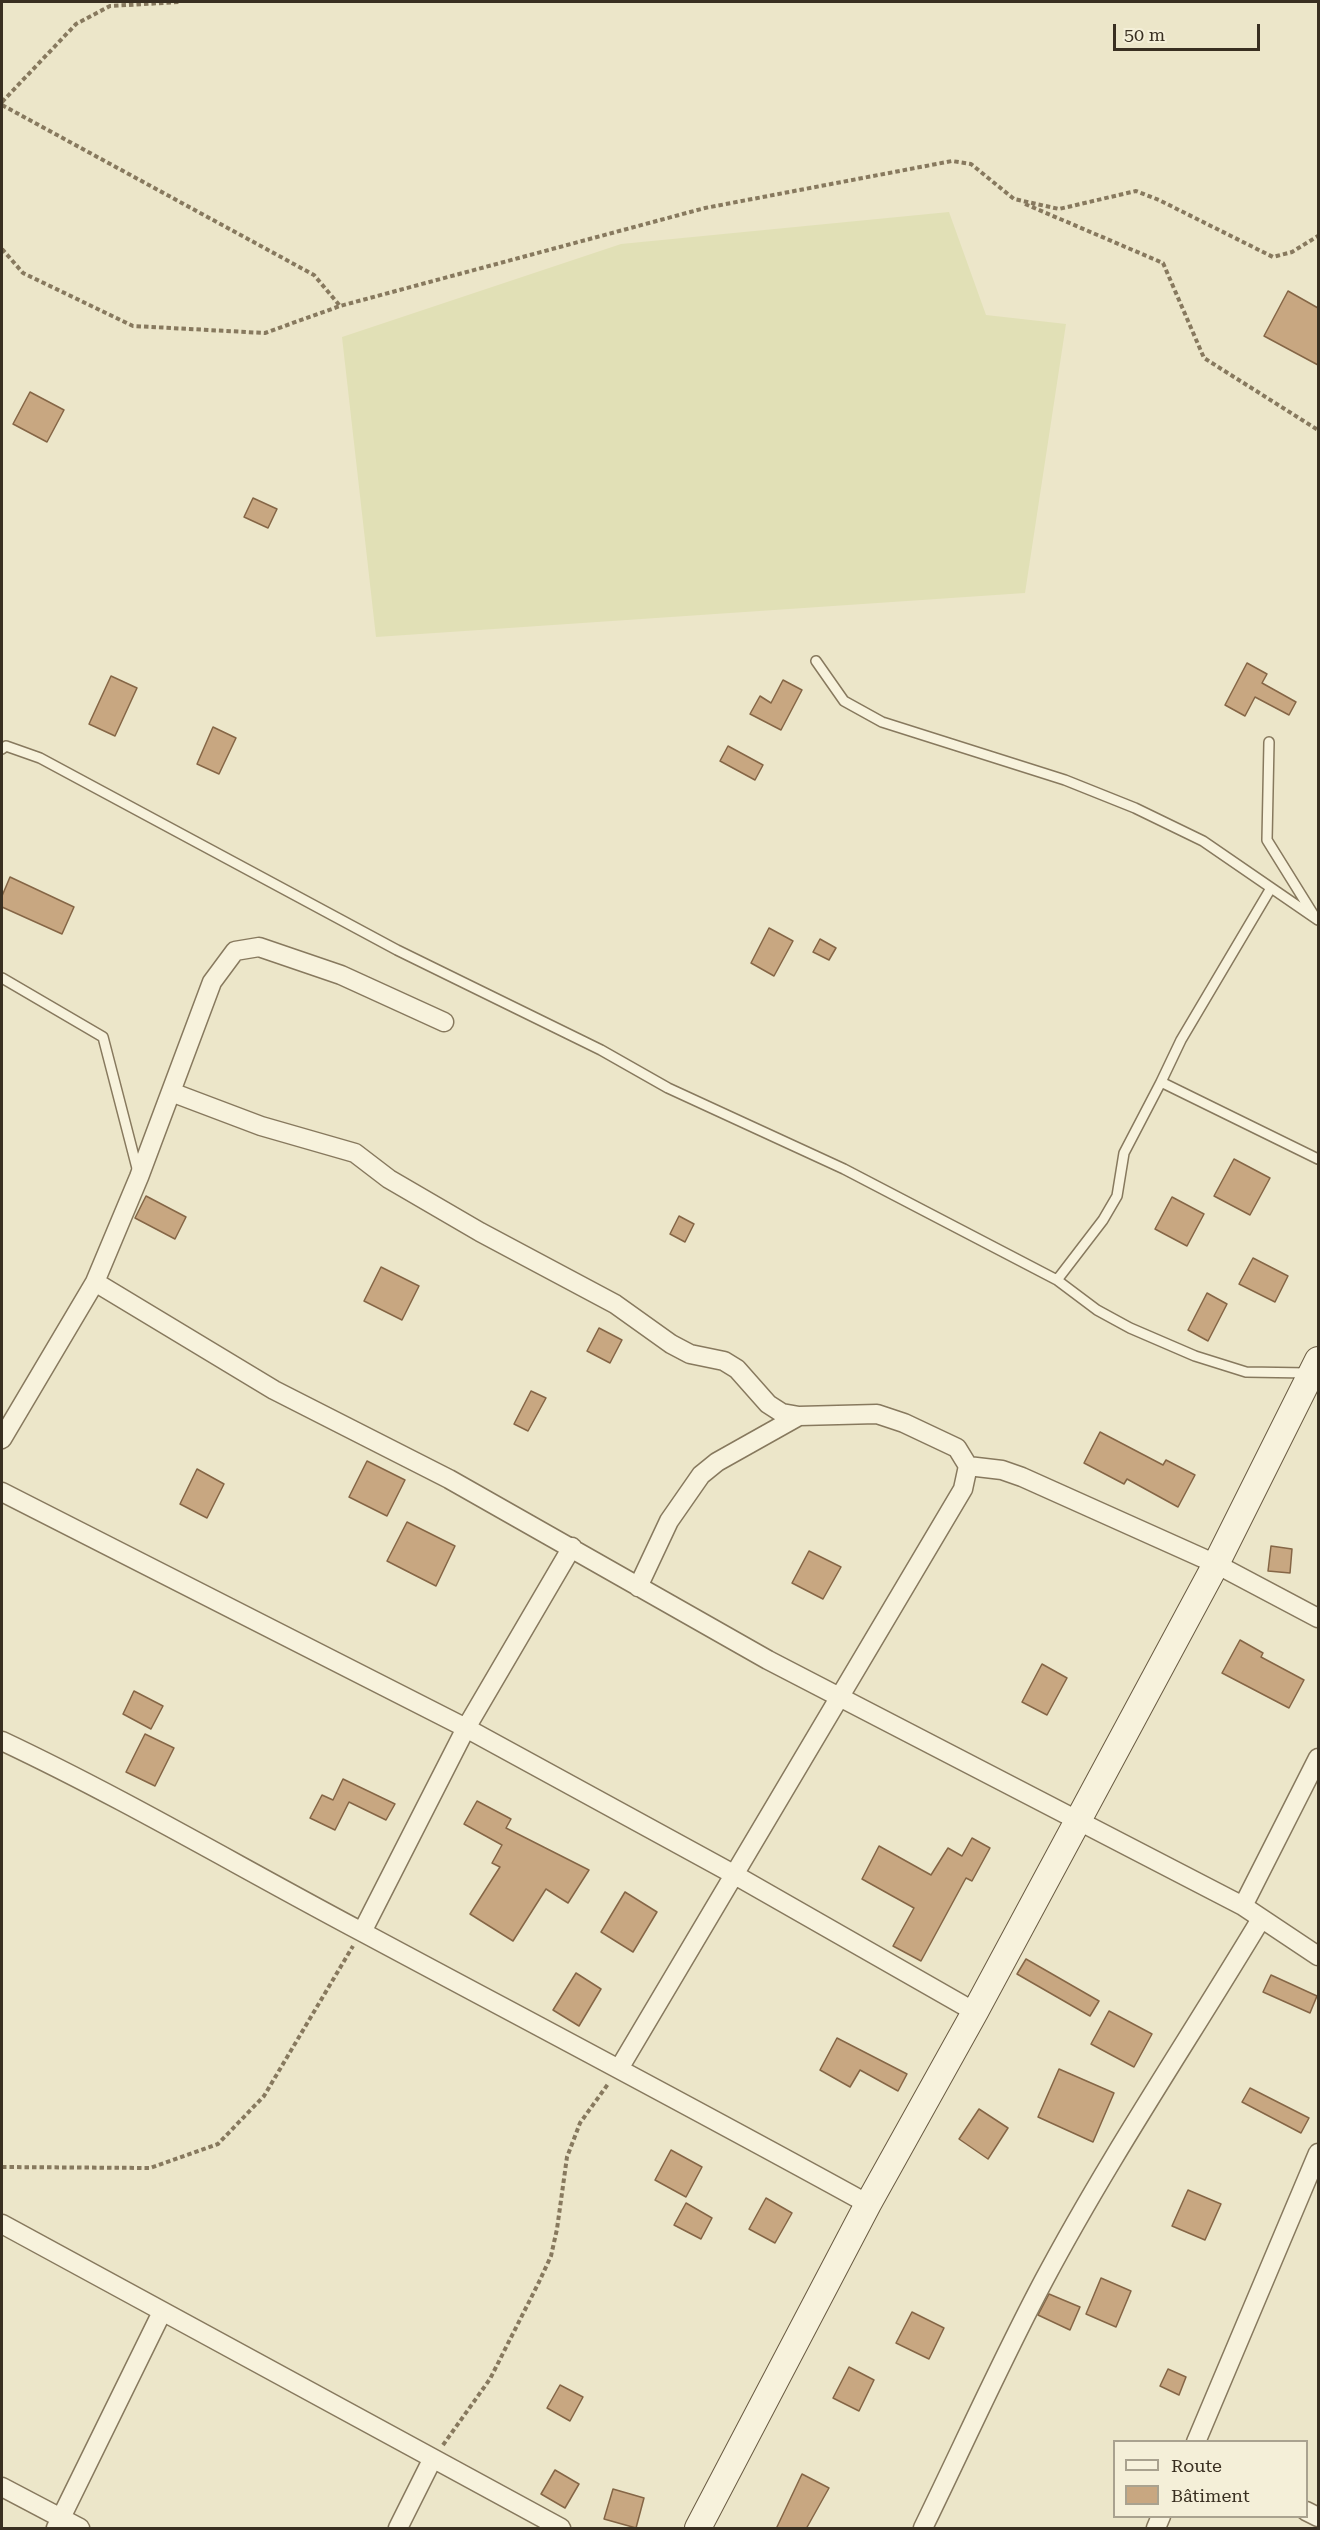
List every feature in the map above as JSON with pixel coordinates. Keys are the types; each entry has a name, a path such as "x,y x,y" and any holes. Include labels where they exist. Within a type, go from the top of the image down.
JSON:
{"street":[{"path":"2,1439 95,1282 139,1177 212,982 235,951 259,947 341,975 444,1022"},
{"path":"171,1092 261,1126 355,1153 389,1179 480,1232 615,1304 671,1344 690,1354 724,1361 738,1369 768,1404 782,1413 799,1416 855,1413 886,1417 957,1448 968,1466 963,1490 900,1591 841,1696 620,2067"},
{"path":"95,1282 274,1390 449,1479 768,1660 1243,1906 1318,1956"},
{"path":"698,2529 868,2204 975,2012 1216,1564 1314,1366"},
{"path":"638,1587 669,1521 701,1475 717,1462 799,1416"},
{"path":"968,1466 1022,1477 1216,1564 1318,1618"},
{"path":"2,1492 466,1728 735,1875 975,2012"},
{"path":"362,1932 466,1728 572,1547"},
{"path":"2,1741 106,1791 362,1932 620,2067 868,2204"},
{"path":"1243,1906 1318,1758"},
{"path":"923,2529 1043,2281 1119,2148 1190,2037 1261,1919"},
{"path":"1197,2440 1318,2153"},
{"path":"2,2224 561,2529"},
{"path":"59,2524 162,2312"},
{"path":"398,2529 432,2460"},
{"path":"2,2487 59,2524 80,2529"}],"lane":[{"path":"816,661 844,701 882,722 1065,780 1135,808 1203,841 1317,919"},
{"path":"1269,742 1267,840 1317,919"},
{"path":"2,749 6,746 40,758 397,950 601,1050 668,1088 844,1169 1057,1280 1097,1310 1130,1328 1195,1356 1246,1372 1314,1366"},
{"path":"1057,1280 1103,1221 1117,1196 1124,1153 1181,1040 1271,888"},
{"path":"2,978 103,1037 139,1177"},
{"path":"1161,1082 1318,1159"}],"path":[{"path":"180,2 110,6 76,24 2,103 314,275 340,306"},
{"path":"2,249 23,273 133,326 265,333 340,306 705,208 952,161 971,164 1014,199 1163,263 1204,358 1318,430"},
{"path":"1014,199 1059,209 1136,191 1159,200 1273,257 1292,252 1318,236"},
{"path":"2,2167 150,2168 218,2144 264,2096 362,1932"},
{"path":"432,2460 490,2379 539,2282 551,2256 567,2157 577,2132 620,2067"}],"green space":[{"path":"949,212 986,315 1066,324 1025,593 376,637 342,337 621,244"}],"building":[{"path":"1288,291 1318,308 1318,365 1264,336"},
{"path":"30,392 64,410 47,442 13,424"},
{"path":"253,498 277,509 268,528 244,517"},
{"path":"1247,663 1267,674 1262,683 1296,702 1289,715 1255,697 1245,716 1225,705"},
{"path":"111,676 137,688 115,736 89,724"},
{"path":"783,680 802,690 781,730 750,714 760,696 771,703"},
{"path":"213,727 236,738 219,774 197,764"},
{"path":"728,746 763,765 755,780 720,761"},
{"path":"10,877 74,907 62,934 2,907 2,896"},
{"path":"769,928 793,941 774,976 751,963"},
{"path":"820,939 836,948 829,960 813,952"},
{"path":"1234,1159 1270,1178 1250,1215 1214,1196"},
{"path":"146,1196 186,1217 175,1239 135,1218"},
{"path":"1172,1197 1204,1214 1187,1246 1155,1229"},
{"path":"679,1216 694,1224 685,1242 670,1234"},
{"path":"1253,1258 1288,1276 1275,1302 1239,1284"},
{"path":"381,1267 419,1286 402,1320 364,1301"},
{"path":"1207,1293 1227,1304 1208,1341 1188,1330"},
{"path":"599,1328 622,1340 610,1363 587,1351"},
{"path":"531,1391 546,1398 528,1431 514,1424"},
{"path":"1100,1432 1163,1465 1166,1460 1195,1475 1178,1507 1127,1479 1124,1484 1084,1463"},
{"path":"367,1461 405,1480 387,1516 349,1497"},
{"path":"197,1469 224,1484 207,1518 180,1504"},
{"path":"407,1522 455,1546 436,1586 387,1561"},
{"path":"1271,1546 1292,1549 1290,1573 1268,1571"},
{"path":"809,1551 841,1567 823,1599 792,1583"},
{"path":"1240,1640 1263,1653 1261,1657 1304,1680 1289,1708 1222,1673"},
{"path":"1042,1664 1067,1678 1047,1715 1022,1702"},
{"path":"134,1691 163,1706 151,1729 123,1714"},
{"path":"145,1734 174,1748 155,1786 126,1772"},
{"path":"343,1779 395,1804 386,1820 349,1802 335,1830 310,1818 322,1795 333,1800"},
{"path":"477,1801 511,1819 506,1828 589,1870 568,1903 546,1889 513,1941 470,1914 500,1867 492,1863 502,1845 464,1824"},
{"path":"972,1838 990,1848 972,1881 966,1878 921,1961 893,1946 914,1908 862,1879 879,1846 931,1875 948,1848 962,1856"},
{"path":"625,1892 657,1912 633,1952 601,1932"},
{"path":"1026,1959 1099,2001 1090,2016 1017,1974"},
{"path":"576,1973 601,1989 579,2026 553,2010"},
{"path":"1271,1975 1317,1996 1310,2013 1263,1992"},
{"path":"1109,2011 1152,2034 1134,2067 1091,2044"},
{"path":"837,2038 907,2074 898,2091 860,2070 850,2087 820,2070"},
{"path":"1059,2069 1114,2093 1093,2142 1038,2117"},
{"path":"1250,2088 1309,2118 1301,2133 1242,2102"},
{"path":"979,2109 1008,2128 988,2159 959,2139"},
{"path":"671,2150 702,2167 686,2197 655,2180"},
{"path":"1188,2190 1221,2204 1205,2240 1172,2226"},
{"path":"766,2198 792,2213 775,2243 749,2229"},
{"path":"686,2203 712,2218 701,2239 674,2225"},
{"path":"1101,2278 1131,2291 1116,2327 1086,2314"},
{"path":"1049,2294 1080,2307 1070,2330 1038,2315"},
{"path":"912,2312 944,2328 929,2359 896,2343"},
{"path":"849,2367 874,2380 859,2411 833,2398"},
{"path":"1168,2369 1186,2377 1179,2395 1160,2386"},
{"path":"560,2385 583,2397 570,2421 547,2408"},
{"path":"555,2470 579,2484 565,2508 541,2494"},
{"path":"802,2474 829,2488 806,2529 776,2529"},
{"path":"613,2489 644,2498 636,2528 604,2519"}]}
